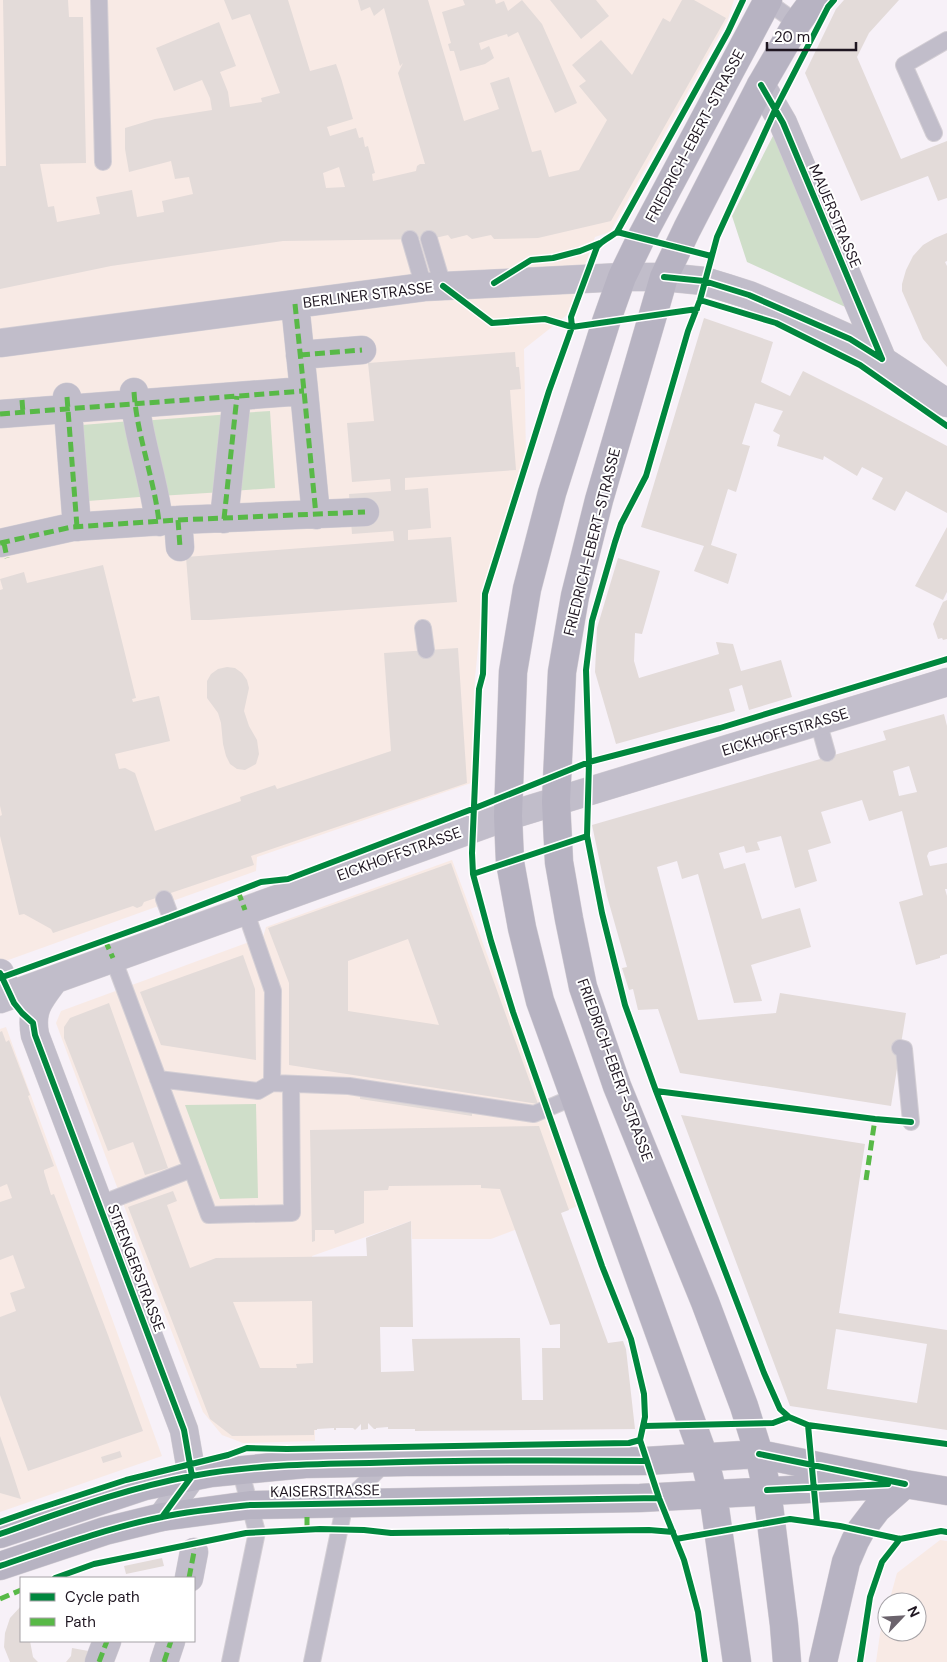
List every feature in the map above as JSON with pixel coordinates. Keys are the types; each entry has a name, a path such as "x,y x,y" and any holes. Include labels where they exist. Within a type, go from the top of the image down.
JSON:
{"main road":[{"name":"FRIEDRICH-EBERT-STRASSE","path":"787,1662 767,1490 759,1454 744,1406 705,1302 617,1086 585,995 568,919 560,862 556,802 562,672 575,596 599,500 664,277 761,85 797,23 814,0"},
{"name":"FRIEDRICH-EBERT-STRASSE","path":"737,1662 713,1494 704,1457 540,1001 522,928 511,869 508,816 513,672 527,590 552,493 599,345 622,277 641,238 767,1"},
{"name":"KAISERSTRASSE","path":"0,1534 145,1486 192,1476 305,1464 646,1461 759,1454 905,1484 947,1490"},
{"name":"KAISERSTRASSE","path":"0,1566 105,1531 162,1517 250,1505 640,1498 905,1484"},
{"path":"823,1662 846,1562 860,1530 876,1509 905,1484"}],"street":[{"name":"MAUERSTRASSE","path":"761,85 783,123 882,359"},
{"name":"BERLINER STRASSE","path":"0,343 433,287 494,282 552,282 622,277 664,277 704,281 749,295 850,340 947,402"},
{"path":"294,304 316,515"},
{"path":"300,355 362,350"},
{"path":"15,409 135,398 237,396 304,391"},
{"path":"224,518 237,396"},
{"path":"135,398 137,420 156,496 172,530"},
{"path":"68,403 77,527"},
{"path":"4,548 77,527 172,530 224,518 365,512"},
{"name":"EICKHOFFSTRASSE","path":"3,989 55,979 508,816 818,721 946,686"},
{"name":"STRENGERSTRASSE","path":"55,979 34,1011 35,1035 184,1430 192,1476"},
{"path":"162,1517 192,1476"},
{"path":"189,1577 194,1552"},
{"path":"164,1662 171,1642"}],"lane":[{"path":"99,0 103,162"},
{"path":"767,1 797,23"},
{"path":"934,133 904,65 947,40"},
{"path":"410,238 433,287"},
{"path":"429,239 433,287"},
{"path":"423,628 426,650"},
{"path":"818,721 827,753"},
{"path":"164,899 178,936"},
{"path":"245,910 273,991 272,1083"},
{"path":"112,958 209,1215 292,1212 290,1084"},
{"path":"900,1048 904,1049 911,1122"},
{"path":"158,1079 258,1091 272,1083 349,1086 534,1114 574,1097"},
{"path":"98,1205 192,1169"},
{"path":"312,1662 345,1503 386,1462"},
{"path":"230,1662 257,1532 240,1470"}],"shaded area":[{"path":"0,0 734,0 728,19 610,232 595,237 567,315 524,349 526,456 483,597 475,678 471,783 257,857 256,871 0,963"},
{"path":"452,860 542,1102 578,1206 491,1239 412,1239 411,1221 312,1256 315,1441 243,1443 222,1435 203,1412 56,1023 61,1011 263,937 266,927"},
{"path":"6,1027 162,1456 0,1512 0,1029"},
{"path":"940,1540 947,1541 947,1662 876,1662 879,1642 927,1642 927,1592 892,1592 897,1573"}],"green space":[{"path":"776,130 854,311 747,262 732,216"},
{"path":"270,411 275,488 232,491 240,413"},
{"path":"231,414 223,492 159,496 141,421"},
{"path":"131,421 152,496 88,501 82,425"},
{"path":"256,1104 258,1198 220,1199 185,1105"}],"building":[{"path":"3,0 68,0 69,17 83,17 86,163 40,164 48,207 54,206 57,222 100,214 96,197 132,190 137,217 164,212 162,201 193,194 189,177 175,179 171,161 129,172 125,149 125,128 155,119 212,110 210,98 202,80 174,91 156,48 219,22 236,66 220,72 228,92 230,107 262,102 261,98 280,93 250,14 232,20 224,0 288,0 310,71 336,64 341,78 353,119 327,127 330,136 356,128 359,138 363,137 365,147 368,146 375,173 372,174 373,181 416,171 417,166 425,164 398,73 403,63 400,66 384,8 374,16 370,7 361,11 358,0 428,0 464,121 499,109 490,83 509,77 532,152 541,150 549,177 579,170 607,120 579,86 586,81 572,65 601,40 632,75 663,18 670,22 682,0 694,0 726,18 611,221 538,238 494,239 491,235 472,239 467,235 451,239 448,235 431,239 283,241 111,266 0,289 0,166 6,166","holes":["339,167 345,187 326,188 323,173"]},
{"path":"463,0 495,0 496,4 504,1 508,11 522,0 542,24 577,103 555,113 518,32 508,37 507,34 479,43 481,50 489,46 494,58 485,64 460,71 454,51 450,51 448,44 451,43 442,12 465,5"},
{"path":"550,0 596,0 609,16 581,39"},
{"path":"844,0 899,0 869,33 857,57 901,159 947,141 947,198 938,201 928,176 861,201 805,73 836,9"},
{"path":"947,233 947,261 945,262 947,266 947,367 923,339 902,291 902,284 913,256 923,245"},
{"path":"704,318 773,342 761,382 790,396 803,371 947,446 947,513 906,491 895,511 872,499 883,478 862,467 857,476 824,456 823,460 777,446 780,435 773,431 783,411 755,403 742,444 750,446 736,492 728,489 711,545 737,554 728,584 694,571 704,546 641,527"},
{"path":"515,352 516,367 519,367 521,389 510,390 516,470 405,478 405,490 428,488 431,528 408,530 408,540 451,537 457,602 191,620 186,557 394,541 393,531 352,534 349,494 391,491 390,479 352,482 347,423 374,421 368,363"},
{"path":"947,527 947,592 943,600 915,586"},
{"path":"618,558 660,571 642,634 635,633 634,661 639,678 719,654 716,642 733,644 741,671 781,660 792,697 749,710 742,685 729,689 735,711 616,744 595,672 597,628"},
{"path":"103,565 136,698 132,699 133,702 159,696 170,741 115,754 119,769 125,768 135,773 155,831 241,801 240,797 275,785 277,789 391,751 384,653 458,648 467,783 251,856 254,865 144,902 142,906 137,908 133,906 53,933 51,929 24,914 19,915 0,836 0,816 2,815 0,806 0,590 3,589 0,579 24,572 27,583"},
{"path":"947,600 947,639 943,640 942,638 938,639 933,624 943,602"},
{"path":"235,668 242,673 247,680 249,688 244,711 249,726 257,740 259,754 256,764 245,770 237,769 230,764 223,744 218,713 207,698 207,681 211,674 218,669"},
{"path":"944,714 947,726 947,847 929,852 927,856 930,866 947,863 947,889 945,889 947,896 947,954 916,965 899,902 923,895 902,811 869,821 862,800 821,812 831,843 808,850 817,881 795,888 781,836 757,842 760,850 746,853 744,846 719,853 724,869 745,863 762,919 800,908 811,947 751,965 762,1001 734,1003 698,874 682,879 677,861 657,867 698,1020 776,1013 780,993 906,1013 891,1106 680,1073 658,1009 638,1010 633,989 629,990 622,968 627,967 607,896 592,825 886,740 883,731","holes":["909,766 917,792 899,796 893,771"]},
{"path":"451,863 538,1104 289,1065 289,983 268,928","holes":["408,939 439,1025 348,1011 348,961"]},
{"path":"243,955 255,989 256,1060 161,1045 140,992"},
{"path":"109,1003 168,1168 145,1175 133,1142 108,1151 64,1038 64,1027 70,1018"},
{"path":"2,1031 6,1042 9,1040 54,1166 44,1170 51,1195 54,1194 143,1431 28,1471 0,1395 0,1317 16,1311 10,1293 25,1288 13,1255 0,1260 0,1202 12,1198 7,1184 0,1187 0,1032"},
{"path":"360,1092 472,1110 472,1116 360,1099"},
{"path":"681,1115 865,1144 839,1313 947,1330 947,1430 790,1406","holes":["836,1329 927,1344 917,1403 827,1389"]},
{"path":"539,1126 569,1210 561,1213 608,1343 623,1341 626,1349 635,1429 415,1431 415,1429 388,1429 388,1427 374,1429 368,1423 368,1429 361,1430 361,1424 355,1430 353,1428 336,1428 336,1430 334,1428 317,1429 314,1430 314,1435 232,1436 210,1419 128,1207 173,1191 177,1201 167,1205 190,1268 216,1258 367,1256 366,1238 411,1221 413,1327 380,1327 381,1372 414,1371 412,1339 520,1338 522,1400 543,1400 542,1348 560,1348 560,1324 550,1325 500,1189 481,1188 481,1185 389,1186 388,1190 364,1191 364,1223 335,1234 334,1230 315,1230 315,1241 312,1242 310,1130","holes":["312,1301 313,1363 296,1364 297,1368 260,1368 233,1302"]},
{"path":"0,1436 10,1465 21,1499 0,1493"},
{"path":"120,1451 122,1457 103,1463 101,1457"},
{"path":"162,1558 164,1566 126,1574 124,1566"},
{"path":"20,1607 20,1642 30,1642 33,1657 38,1662 10,1662 4,1647 5,1633 10,1618"},
{"path":"72,1648 94,1652 91,1662 66,1662 71,1656"}],"marked path":[{"path":"295,304 316,515"},
{"path":"300,355 362,350"},
{"path":"0,414 304,391"},
{"path":"134,392 138,425 159,522"},
{"path":"224,519 237,396"},
{"path":"67,397 77,527"},
{"path":"22,400 23,413"},
{"path":"0,543 72,527 178,520 365,512"},
{"path":"178,520 180,547"},
{"path":"4,543 7,558"},
{"path":"238,891 245,910"},
{"path":"105,940 113,958"},
{"path":"866,1180 875,1119"},
{"path":"307,1517 307,1530"},
{"path":"189,1577 194,1552 193,1544"},
{"path":"0,1599 20,1590"},
{"path":"99,1662 107,1642"},
{"path":"164,1662 171,1642"}],"cycle path":[{"path":"705,1662 698,1612 684,1560 659,1498 640,1440 645,1417 644,1394 631,1339 602,1266 513,1012 473,874 472,853 479,689 483,674 485,594 549,391 572,327 571,317 597,247 601,242 617,232 728,32 743,0"},
{"path":"834,0 828,7 775,110 717,237 700,300 688,331 646,476 621,524 615,542 592,621 586,670 589,762 587,836 602,913 625,1005 764,1373 780,1409 789,1417 808,1425 947,1444"},
{"path":"761,85 783,123 882,359"},
{"path":"617,232 711,256"},
{"path":"494,283 531,260 553,258 580,251 600,243"},
{"path":"664,277 704,281 749,295 850,339 882,359"},
{"path":"443,286 492,323 545,319 572,327 697,309"},
{"path":"700,300 776,323 860,365 947,426"},
{"path":"0,978 261,882 288,879 475,808 589,762 720,728 947,659"},
{"path":"473,874 587,836"},
{"path":"0,973 14,1003 33,1023 35,1035 184,1430 192,1476 162,1517"},
{"path":"656,1091 911,1122"},
{"path":"644,1426 773,1423 789,1417"},
{"path":"808,1425 817,1522"},
{"path":"0,1522 126,1480 228,1455 247,1448 287,1449 629,1443 640,1440"},
{"path":"759,1454 905,1484"},
{"path":"0,1534 95,1501 143,1487 236,1469 439,1461 646,1461"},
{"path":"767,1490 888,1484"},
{"path":"0,1566 80,1539 141,1522 184,1513 250,1505 659,1498"},
{"path":"676,1539 790,1519 840,1526 900,1539 941,1531 947,1532"},
{"path":"58,1577 94,1564 246,1533 320,1529 391,1533 649,1530 673,1532"},
{"path":"860,1662 870,1597 882,1562 900,1539"}]}
